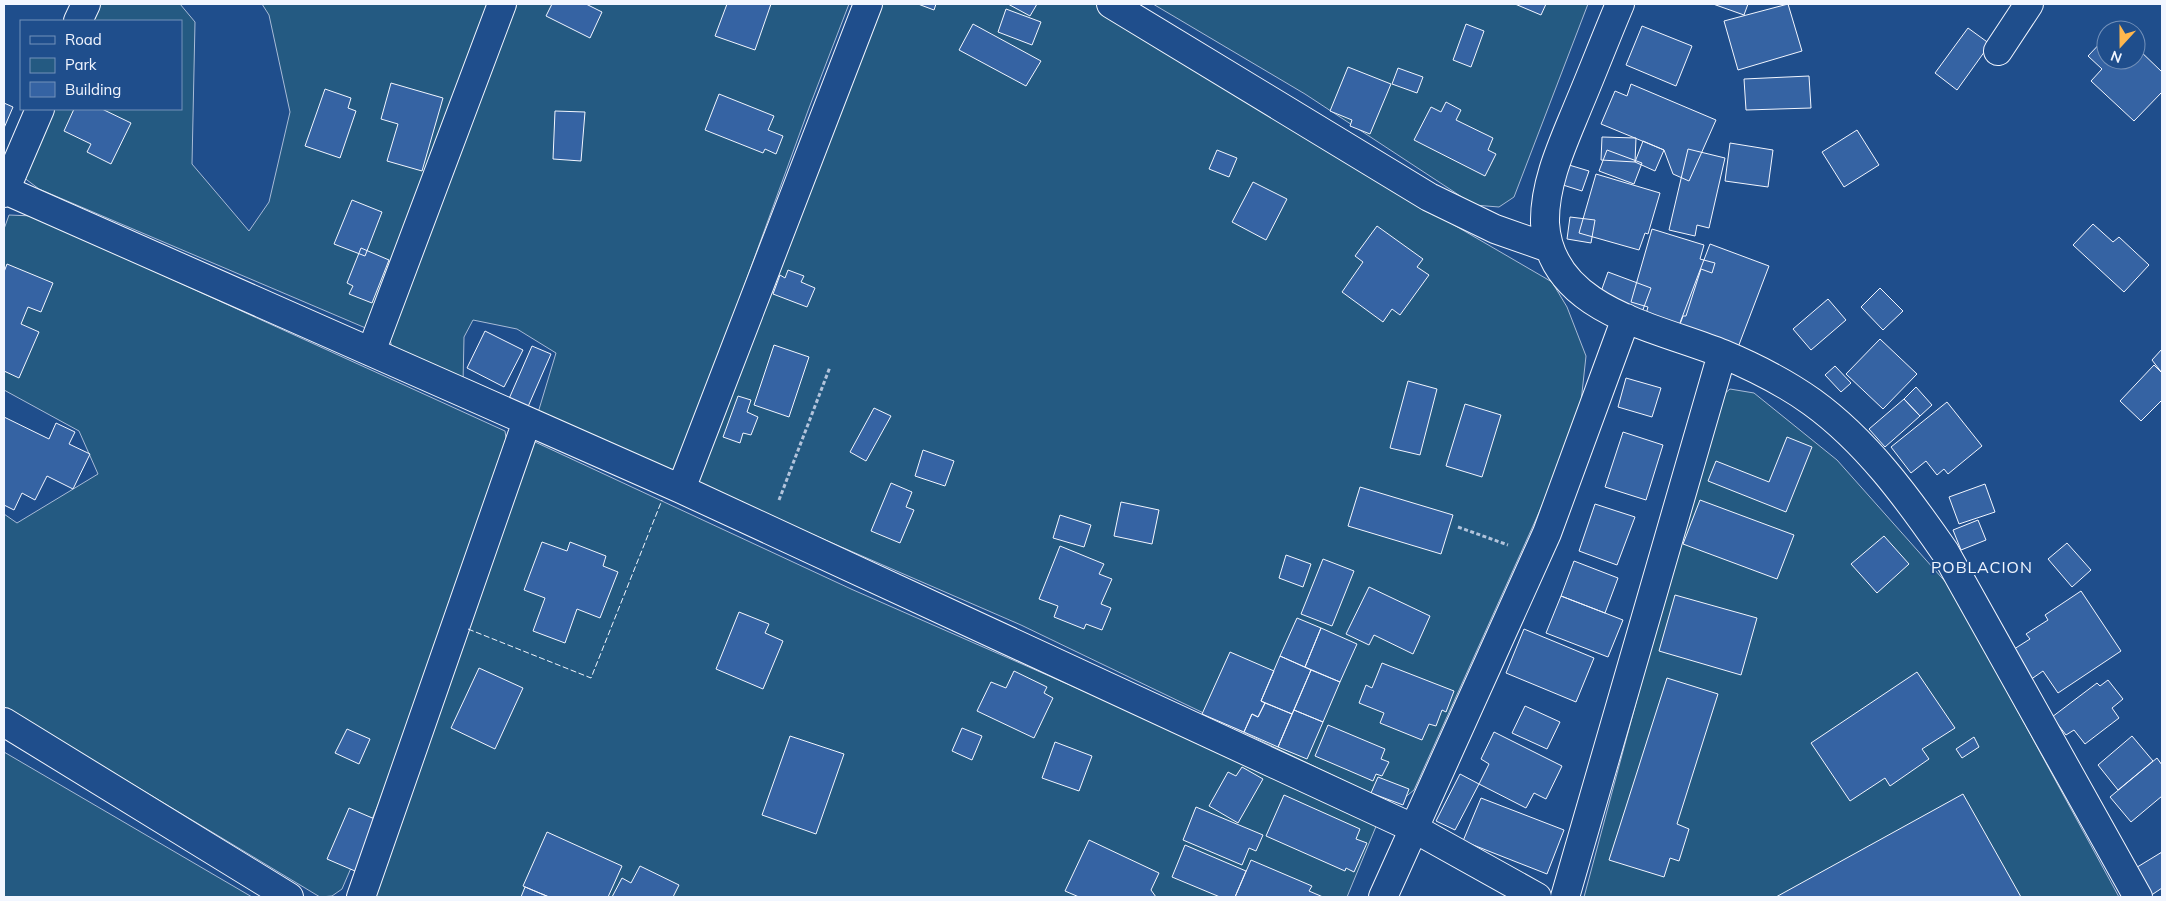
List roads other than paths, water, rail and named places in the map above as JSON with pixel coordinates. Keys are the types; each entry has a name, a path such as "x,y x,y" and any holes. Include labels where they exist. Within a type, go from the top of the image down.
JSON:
{"street":[{"path":"78,20 86,4"},
{"path":"371,352 502,4"},
{"path":"680,489 868,4"},
{"path":"1111,4 1429,197 1495,228 1549,248"},
{"path":"1620,4 1554,170 1546,196 1549,248 1558,267 1568,281 1585,296 1606,310 1722,354 1777,380 1812,402 1846,430 1879,465 1917,511 1945,552 2138,897"},
{"path":"1998,51 2029,4"},
{"path":"40,110 4,191 527,421 767,529 1415,830 1537,897"},
{"path":"1383,897 1415,830 1536,556 1570,474 1626,318"},
{"path":"1565,897 1722,354"},
{"path":"361,897 527,421"},
{"path":"4,722 289,897"}],"district":[{"name":"POBLACION","path":"1982,567"}]}
